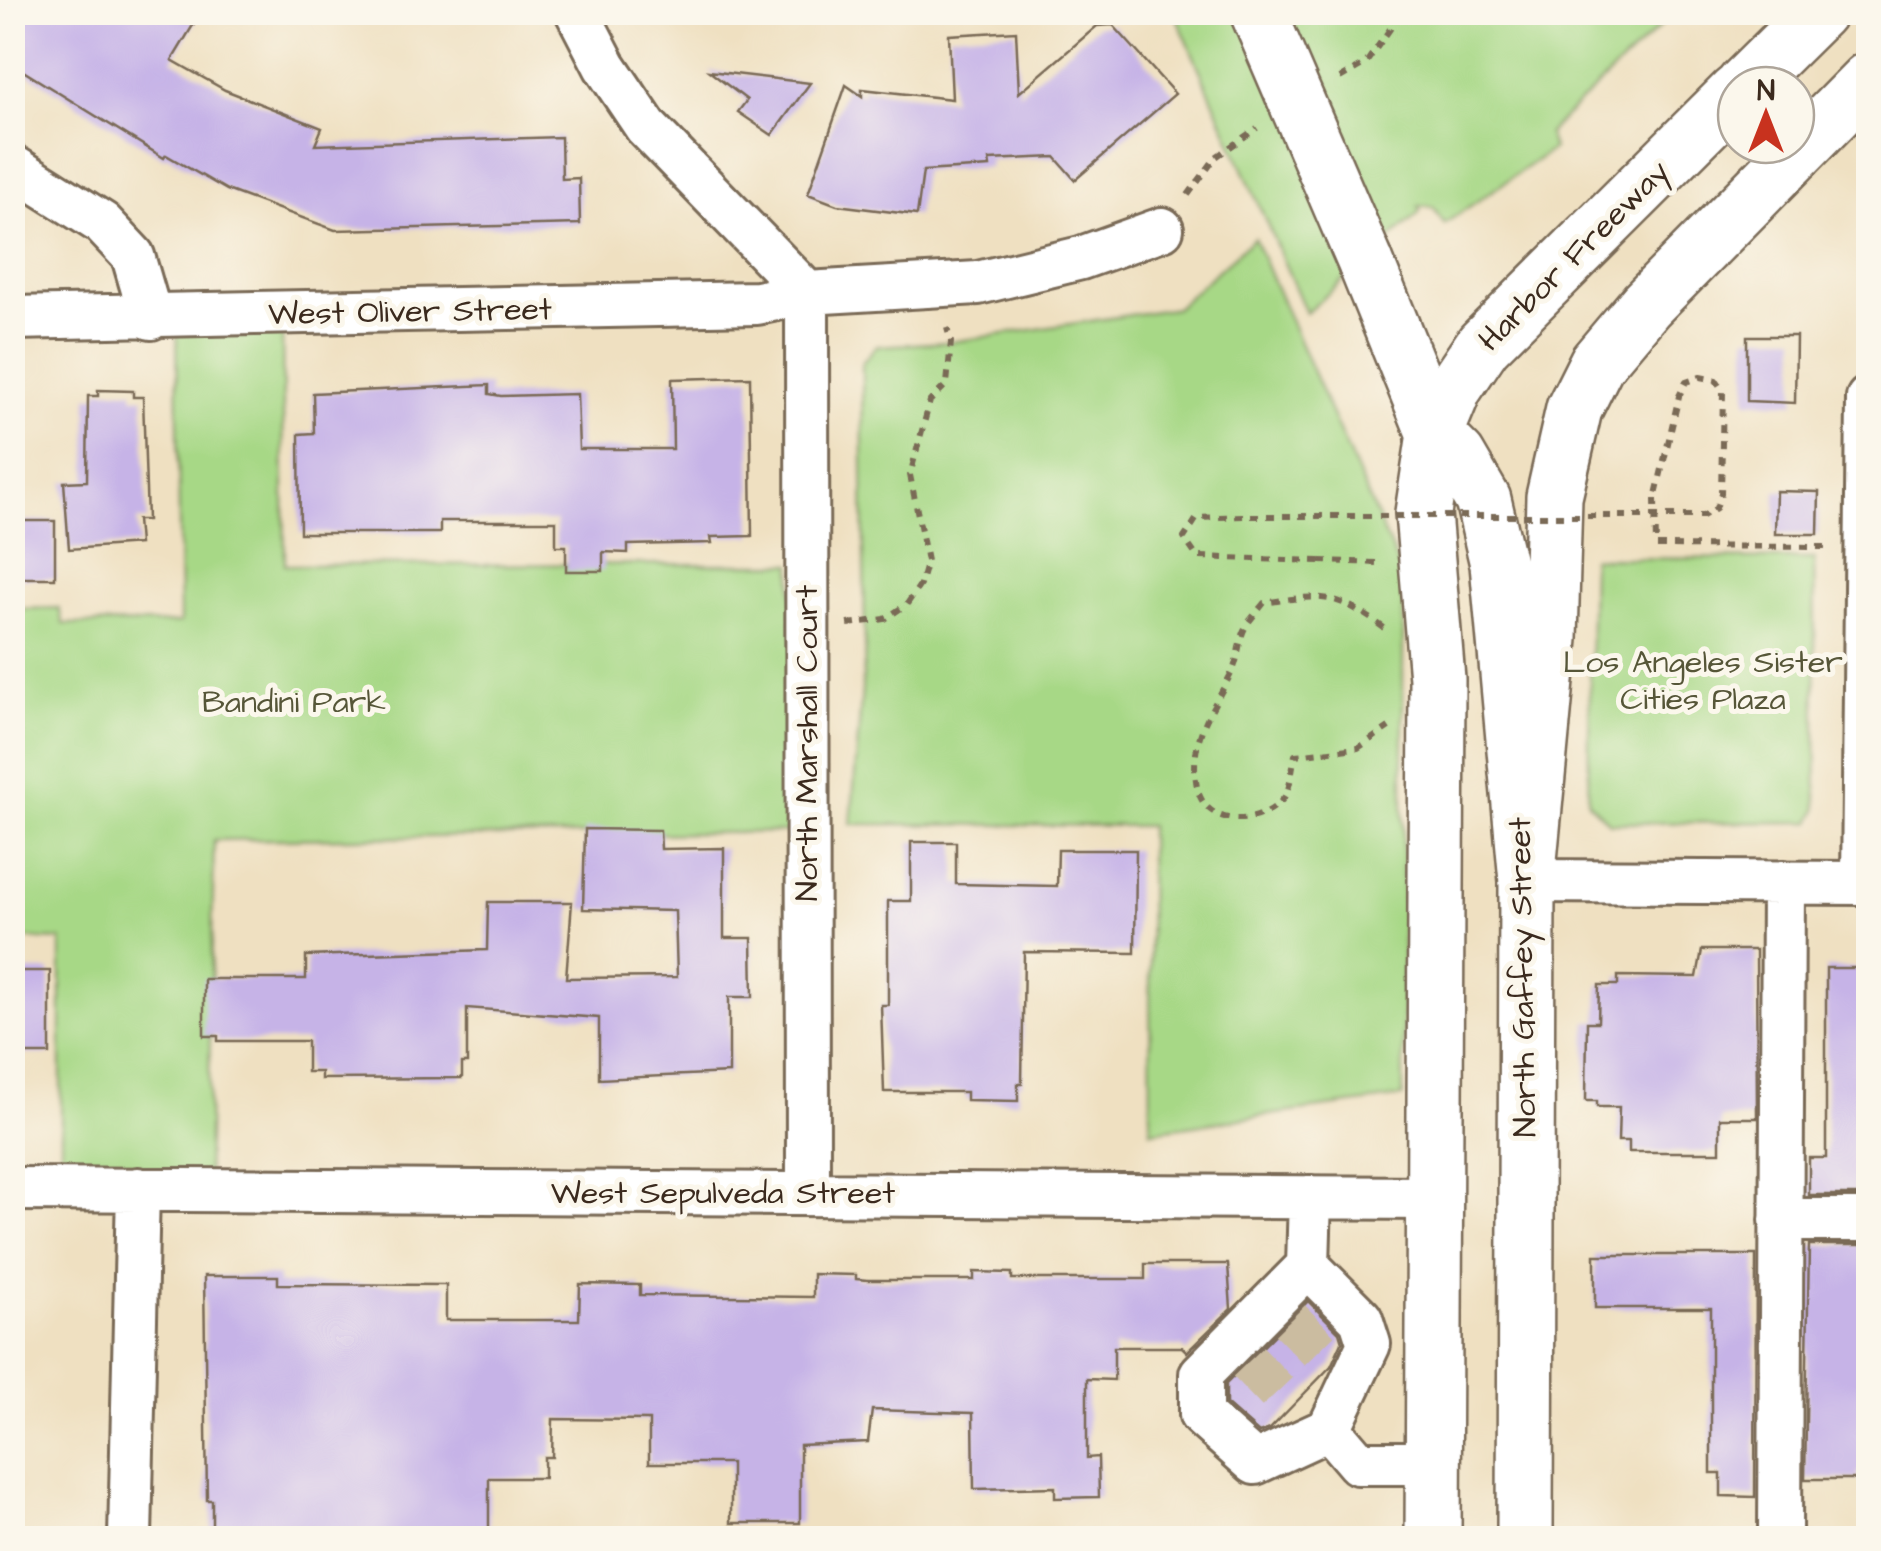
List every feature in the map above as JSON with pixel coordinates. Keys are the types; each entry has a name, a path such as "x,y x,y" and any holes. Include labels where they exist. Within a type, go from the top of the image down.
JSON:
{"main road":[{"name":"North Gaffey Street","path":"1258,12 1435,434 1472,476 1492,532 1526,881 1525,1538"},
{"path":"1764,65 1818,12"},
{"path":"1526,881 1550,640 1554,496 1574,409 1597,363 1646,305 1868,80"},
{"name":"Harbor Freeway","path":"1435,434 1454,388 1483,345 1716,113"},
{"path":"1433,1538 1437,680 1423,513 1435,434"}],"street":[{"path":"578,12 605,66 646,127 807,293"},
{"path":"12,166 102,222 132,256 151,318"},
{"name":"West Oliver Street","path":"12,318 756,303 807,293 978,283 1081,258 1162,229"},
{"name":"North Marshall Court","path":"807,293 808,1193"},
{"path":"1526,881 1866,883 1868,398"},
{"path":"1780,1538 1782,882"},
{"name":"West Sepulveda Street","path":"12,1189 1434,1198"},
{"path":"130,1538 138,1189"},
{"path":"1308,1266 1361,1319 1369,1344 1342,1373 1313,1423 1255,1464 1200,1414 1201,1374 1239,1354 1282,1311 1308,1266 1310,1197"},
{"path":"1781,1220 1868,1220"},
{"path":"1313,1423 1358,1463 1433,1463"}],"path":[{"path":"1162,229 1216,157 1232,143"},
{"path":"807,626 885,619 908,604 920,585 927,561 910,475 930,401 947,384 951,342"},
{"path":"1386,563 1197,557 1184,538 1197,518 1243,516 1704,516 1716,508 1721,494 1723,391 1716,380 1700,377 1686,382 1679,396 1655,499 1656,546 1867,548"},
{"path":"1391,633 1349,602 1318,594 1264,603 1244,629 1234,670 1209,708 1196,746 1198,790 1212,810 1235,820 1261,818 1286,796 1295,755 1358,748 1405,716"}],"green space":[{"path":"1175,13 1674,13 1548,133 1553,149 1444,224 1433,207 1418,206 1420,212 1306,313"},
{"path":"1254,238 1403,576 1403,1097 1151,1131 1149,826 851,824 865,652 862,363 876,346 951,342 1176,308"},
{"name":"Bandini Park","path":"282,325 285,565 792,564 794,832 214,840 207,1184 61,1184 61,940 13,938 13,609 59,608 63,624 180,623 177,326"},
{"name":"Los Angeles Sister Cities Plaza","path":"1592,558 1814,559 1817,810 1811,822 1610,823 1588,802"}],"building":[{"path":"24,12 201,12 172,60 225,90 322,128 315,145 561,137 562,179 579,178 580,224 335,230 227,190 166,155 164,158 12,64 12,33"},
{"path":"1113,25 1175,94 1075,180 1055,157 989,160 990,167 923,171 917,215 837,205 808,194 846,85 862,96 862,89 952,99 949,35 1016,31 1019,93 1097,26"},
{"path":"709,71 810,83 772,135 738,112 747,100"},
{"path":"1747,336 1796,336 1795,403 1747,401"},
{"path":"750,377 752,536 711,537 712,543 628,545 628,553 603,552 603,571 566,571 566,546 556,546 556,521 440,521 440,533 300,533 299,434 314,433 313,393 489,385 489,394 501,396 577,394 579,449 673,449 672,379"},
{"path":"98,390 133,391 133,397 143,397 147,520 137,520 139,544 69,549 64,482 87,481 88,396 98,396"},
{"path":"1776,491 1819,492 1818,534 1775,534"},
{"path":"12,521 55,521 55,578 12,578"},
{"path":"585,829 660,830 661,849 724,848 724,938 752,938 753,997 729,997 729,1073 599,1079 599,1018 467,1008 467,1063 462,1063 462,1078 321,1079 321,1072 307,1072 307,1041 218,1041 218,1036 204,1036 204,979 306,979 306,956 487,950 488,902 572,902 566,978 677,977 675,911 583,909"},
{"path":"911,842 956,842 956,884 1057,886 1058,850 1136,850 1135,953 1024,952 1022,1084 1018,1084 1018,1101 966,1100 966,1092 884,1092 881,1005 888,1005 888,901 911,901"},
{"path":"1702,950 1756,950 1757,1118 1720,1118 1720,1152 1629,1152 1629,1141 1618,1141 1619,1107 1597,1107 1597,1101 1586,1101 1587,1022 1598,1022 1599,985 1618,985 1618,976 1697,977"},
{"path":"1826,968 1864,968 1867,978 1868,1195 1809,1195 1809,1158 1826,1158"},
{"path":"12,971 50,971 50,1054 12,1054"},
{"path":"1809,1245 1867,1245 1868,1472 1858,1472 1858,1479 1805,1479"},
{"path":"1595,1255 1756,1255 1755,1497 1721,1496 1721,1473 1711,1473 1711,1308 1595,1308"},
{"path":"1145,1264 1228,1264 1231,1309 1187,1352 1182,1347 1114,1347 1114,1380 1087,1379 1087,1458 1098,1457 1099,1497 1055,1498 1055,1487 974,1489 973,1413 872,1410 868,1442 800,1445 800,1523 731,1523 731,1463 649,1463 649,1420 553,1419 552,1457 544,1457 544,1478 489,1478 489,1538 212,1538 212,1500 207,1500 204,1276 278,1276 278,1284 446,1285 446,1320 579,1320 580,1284 640,1285 640,1295 813,1297 813,1274 856,1275 856,1279 868,1280 974,1280 974,1272 1012,1273 1012,1279 1145,1279"},
{"path":"1308,1301 1339,1332 1342,1342 1331,1366 1270,1429 1259,1433 1226,1404 1226,1384"}],"tunnel":[{"path":"1290,1320 1333,1364"},
{"path":"1248,1362 1291,1407"}]}
